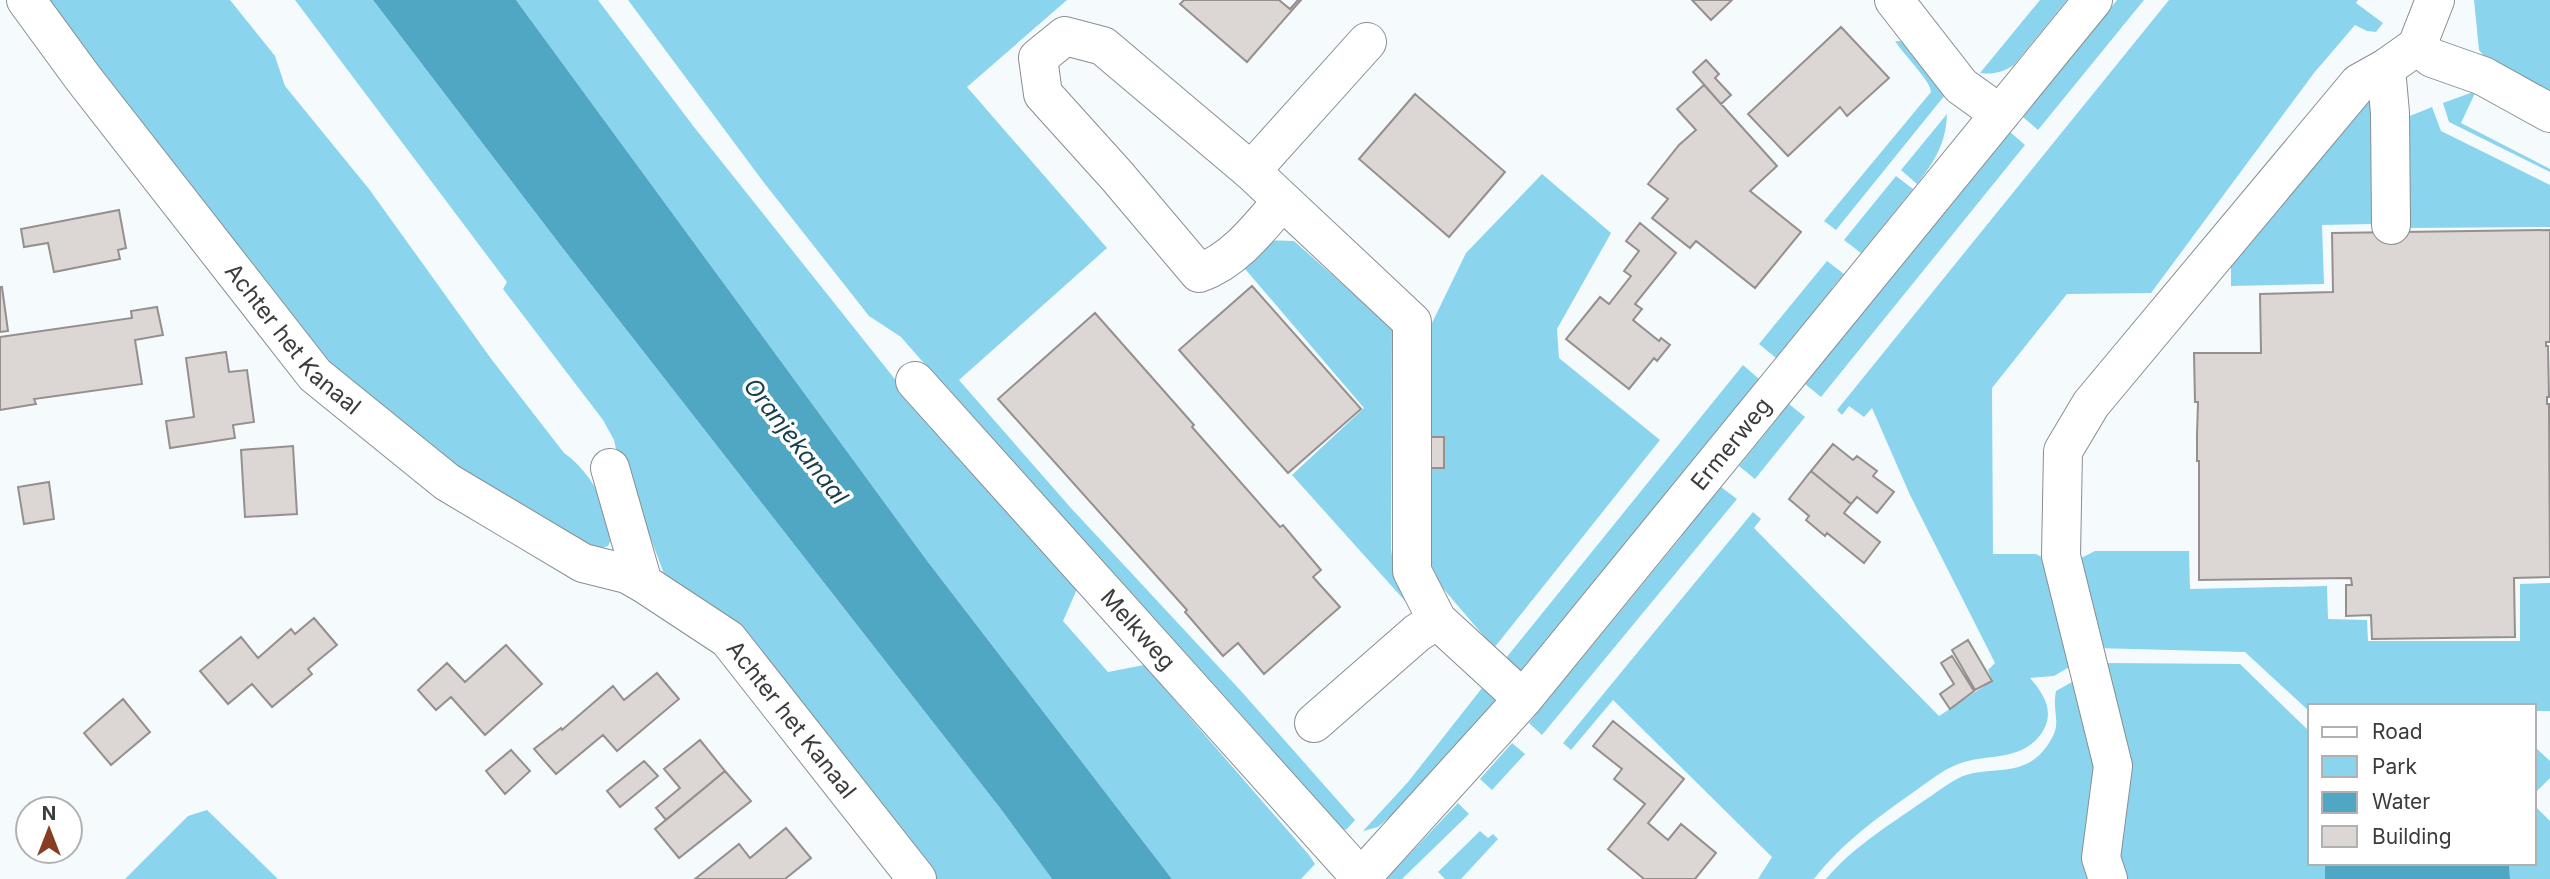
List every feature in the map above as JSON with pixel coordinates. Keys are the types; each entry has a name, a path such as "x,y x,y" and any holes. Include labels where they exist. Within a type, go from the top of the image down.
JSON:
{"street":[{"name":"Achter het Kanaal","path":"26,0 83,78 315,375 447,482 583,563 627,573 728,639 917,879"},
{"path":"1894,0 1961,86 2000,114"},
{"name":"Ermerweg","path":"1361,878 1523,699 2093,0"},
{"path":"2108,879 2101,858 2113,766 2061,556 2063,451 2091,404 2359,83 2417,46 2435,0"},
{"path":"1282,201 1259,228 1217,267 1199,273 1043,94 1038,58 1065,36 1102,46 1251,171 1412,322 1412,571 1437,620 1523,699"},
{"path":"1251,171 1367,42"},
{"path":"2417,46 2432,58 2483,76 2550,113"},
{"path":"2386,68 2390,113 2391,225"},
{"name":"Melkweg","path":"915,381 1361,878"},
{"path":"610,468 643,583"},
{"path":"1314,723 1417,633 1437,620"}],"green space":[{"path":"44,0 230,0 275,56 285,86 369,189 492,360 564,453 589,478 602,499 615,533 608,546 591,551 482,488 328,361"},
{"path":"295,0 373,0 561,246 1000,808 1052,879 934,879 664,574 639,507 622,476 614,440 603,420 503,289 507,282"},
{"path":"516,0 598,0 694,127 937,432 1077,589 1063,621 1108,672 1144,665 1309,855 1315,864 1301,879 1172,879 928,562"},
{"path":"628,0 1067,0 967,87 1107,248 959,380 1070,507 1241,691 1355,820 1346,830 1340,828 1182,658 901,337 869,316 765,184"},
{"path":"2040,0 2067,0 2014,65 1998,72 1980,73"},
{"path":"2117,0 2144,0 2038,130 2023,117"},
{"path":"2169,0 2358,0 2356,3 2383,23 2376,32 2355,25 2314,73 2151,293 2067,294 1992,388 1993,554 2036,554 2043,558 2071,666 2054,676 2030,678 2043,696 2048,709 2043,731 2025,748 2014,753 1967,761 1940,773 1861,831 1814,879 1758,879 1772,857 1613,700 1571,750 1563,743 1753,512 1761,519 1754,528 1939,716 1992,681 1988,670 1995,663 1910,495 1872,408 1864,417 1849,406 1842,415 1837,410"},
{"path":"2474,0 2550,0 2550,95 2479,50"},
{"path":"1895,41 1912,42 1945,95 1836,230 1824,221 1931,92 1926,81"},
{"path":"2476,91 2461,123 2550,169 2550,172 2449,122 2443,103"},
{"path":"2370,99 2373,224 2322,225 2324,284 2231,286 2231,261"},
{"path":"2432,107 2441,131 2550,185 2550,227 2407,228 2405,118"},
{"path":"1947,114 1938,151 1917,184 1901,170"},
{"path":"2010,132 2025,145 1821,397 1805,384"},
{"path":"1542,174 1611,233 1557,329 1559,358 1660,440 1494,648 1435,579 1426,561 1431,325 1466,253"},
{"path":"1896,176 1913,189 1861,253 1844,240"},
{"path":"1266,240 1294,241 1392,328 1391,549 1394,569 1406,602 1292,475 1364,408 1240,263"},
{"path":"1827,261 1844,274 1832,288 1835,312 1823,325 1800,328 1776,358 1759,344"},
{"path":"1743,365 1759,379 1521,671 1506,658"},
{"path":"1789,404 1805,417 1755,479 1739,466"},
{"path":"1721,487 1737,499 1542,735 1529,723 1682,536 1679,512 1692,497 1716,494"},
{"path":"2095,551 2189,551 2190,589 2327,586 2328,619 2367,620 2368,641 2520,641 2520,584 2550,583 2550,711 2536,711 2536,704 2308,704 2308,710 2245,652 2095,648 2077,563"},
{"path":"2105,663 2240,664 2308,730 2308,865 2325,865 2325,879 2123,879 2099,666"},
{"path":"2072,682 2078,682 2100,768 2093,879 1826,879 1836,867 1871,838 1953,781 1974,773 2015,768 2034,759 2054,734 2056,691"},
{"path":"1486,683 1501,696 1401,807 1378,827 1363,831 1408,782"},
{"path":"1512,743 1525,754 1492,790 1480,779"},
{"path":"2536,748 2550,761 2550,778 2536,792"},
{"path":"1458,803 1469,814 1402,879 1386,879"},
{"path":"2536,807 2550,821 2550,879 2510,879 2509,865 2536,865"},
{"path":"207,810 278,879 125,879 188,816"},
{"path":"1480,831 1488,838 1493,834 1498,839 1461,879 1445,879 1438,872"}],"water":[{"name":"Oranjekanaal","path":"373,0 516,0 928,562 1172,879 1052,879 1000,808 561,246"},
{"path":"2325,865 2509,865 2510,879 2325,879"}],"building":[{"path":"1184,0 1279,0 1290,9 1301,0 1247,62 1180,4"},
{"path":"1692,0 1732,0 1711,20"},
{"path":"1841,27 1889,78 1847,116 1840,107 1788,156 1748,114"},
{"path":"1706,60 1719,74 1715,78 1731,95 1721,104 1693,72"},
{"path":"1704,85 1777,166 1750,191 1801,232 1755,288 1696,241 1690,248 1652,218 1668,199 1648,184 1679,145 1696,130 1677,109"},
{"path":"1415,94 1505,172 1449,237 1359,159"},
{"path":"119,210 126,248 118,250 120,259 54,272 48,243 24,247 21,229"},
{"path":"1640,223 1676,253 1635,304 1642,309 1633,320 1659,341 1661,338 1670,345 1657,361 1654,358 1629,389 1566,339 1600,297 1609,304 1631,276 1624,271 1639,251 1626,241"},
{"path":"2550,230 2550,342 2546,342 2546,346 2549,397 2550,577 2514,578 2515,637 2372,639 2371,615 2346,616 2346,585 2352,585 2351,578 2199,580 2198,402 2195,402 2194,353 2261,353 2260,294 2333,292 2332,233"},
{"path":"1252,286 1361,409 1288,473 1179,350"},
{"path":"0,287 8,331 0,332"},
{"path":"157,307 163,335 135,340 142,384 34,399 36,404 0,410 0,337 132,318 131,311"},
{"path":"1095,313 1194,425 1192,427 1321,570 1313,577 1340,607 1264,674 1238,643 1223,656 1185,612 1187,610 998,399"},
{"path":"226,352 229,372 247,370 254,422 233,425 235,438 170,448 166,421 194,417 186,358"},
{"path":"1426,437 1444,437 1444,468 1426,468"},
{"path":"1833,444 1853,460 1857,456 1877,471 1873,476 1894,492 1877,513 1857,497 1851,504 1811,471"},
{"path":"293,446 297,514 245,517 241,450"},
{"path":"1811,471 1851,504 1844,513 1880,542 1864,563 1806,520 1809,516 1789,499"},
{"path":"49,482 54,519 24,524 18,487"},
{"path":"314,618 337,645 308,669 312,674 272,707 252,684 228,704 200,671 241,637 258,658 291,629 295,634"},
{"path":"1968,640 1992,681 1975,690 1952,650"},
{"path":"506,645 542,684 485,735 451,697 436,710 418,690 447,663 465,682"},
{"path":"1952,656 1974,691 1950,709 1940,694 1954,684 1941,663"},
{"path":"657,673 679,699 617,751 603,735 556,774 534,749 561,728 562,730 613,686 624,700"},
{"path":"123,699 150,732 111,765 84,733"},
{"path":"1613,721 1684,779 1648,823 1668,840 1681,824 1716,853 1695,879 1644,879 1608,849 1645,804 1614,779 1622,769 1593,746"},
{"path":"700,740 725,771 666,820 656,808 680,788 664,769"},
{"path":"511,750 530,771 505,794 486,771"},
{"path":"644,761 658,776 620,807 607,791"},
{"path":"725,771 751,801 679,858 655,829"},
{"path":"786,828 811,858 785,879 695,879 739,844 750,858"}]}
